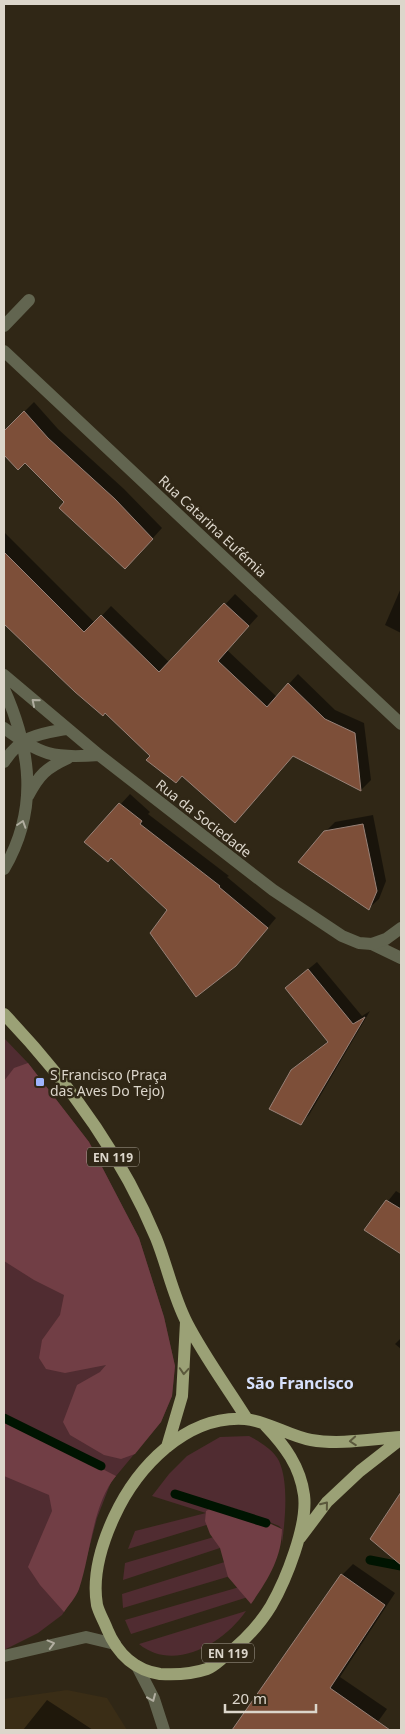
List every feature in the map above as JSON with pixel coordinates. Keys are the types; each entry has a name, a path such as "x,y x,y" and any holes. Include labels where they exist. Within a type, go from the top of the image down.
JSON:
{"main road":[{"name":"EN 119","path":"4,1014 55,1070 83,1107 123,1173 155,1237 186,1322 247,1419"},
{"name":"EN 119","path":"167,1446 182,1396 186,1322"},
{"name":"EN 119","path":"265,1425 286,1448 298,1469 304,1496 301,1529 289,1565 271,1606 243,1643 208,1669 172,1675 147,1672 125,1659 115,1644 97,1605 97,1572 104,1538 118,1509 138,1477 167,1446 196,1428 221,1420 247,1419 265,1425 310,1440 347,1442 401,1438"},
{"name":"EN 119","path":"295,1544 327,1502 360,1471 401,1438"}],"street":[{"path":"4,326 29,300"},
{"name":"Rua Catarina Eufémia","path":"4,351 401,724"},
{"name":"Rua da Sociedade","path":"4,675 66,729 273,890 342,936 359,943 372,944 401,958"},
{"path":"4,689 15,715 22,741 28,796"},
{"path":"4,728 22,741 49,755 68,758 99,755"},
{"path":"4,762 22,741 38,734 66,729"},
{"path":"4,869 16,841 28,796 37,779 50,766 68,758"},
{"path":"372,944 386,939 401,928"},
{"path":"4,1656 86,1637 115,1644"},
{"path":"138,1666 154,1699 164,1730"}],"shaded area":[{"path":"4,1038 28,1063 89,1142 139,1238 164,1317 175,1366 172,1396 161,1422 111,1482 97,1518 78,1591 62,1615 38,1633 4,1650"},
{"path":"28,1063 89,1142 139,1238 164,1317 175,1366 172,1396 161,1422 135,1454 121,1459 104,1455 70,1435 63,1422 77,1385 100,1372 106,1365 65,1373 46,1369 39,1358 42,1340 60,1315 64,1295 34,1280 4,1261 4,1081 14,1068"},
{"path":"4,1418 116,1476 108,1488 97,1515 79,1589 64,1612 40,1585 28,1567 52,1511 49,1495 4,1476"},
{"path":"249,1436 262,1443 274,1453 282,1470 285,1502 282,1544 282,1529 279,1526 240,1510 226,1519 128,1549 135,1531 206,1513 152,1496 169,1474 187,1456 220,1437"},
{"path":"218,1504 240,1510 282,1529 279,1550 272,1569 251,1604 228,1577 220,1548 210,1534 205,1521 206,1511"},
{"path":"248,1527 226,1546 123,1580 125,1563"},
{"path":"231,1560 237,1574 123,1608 122,1594"},
{"path":"243,1586 248,1597 131,1634 125,1620"},
{"path":"246,1611 237,1623 212,1643 182,1655 167,1656 153,1652 139,1644"},
{"path":"67,1690 107,1698 127,1730 4,1730 4,1699"}],"building":[{"path":"24,411 48,438 115,499 153,539 125,569 59,508 64,502 25,463 18,470 4,455 4,431"},
{"path":"4,552 84,632 101,615 159,672 224,603 249,626 218,661 267,707 288,683 325,719 355,733 361,791 293,756 235,823 182,776 176,783 146,760 150,756 105,713 103,716 75,692 4,624"},
{"path":"119,803 142,821 140,824 220,886 268,928 236,966 196,997 150,933 167,910 111,858 108,862 84,842"},
{"path":"363,824 377,891 369,910 298,862 324,831"},
{"path":"308,969 353,1024 365,1017 301,1125 269,1109 291,1070 328,1042 285,988"},
{"path":"386,1200 401,1209 401,1254 364,1230"},
{"path":"401,1492 401,1565 370,1539"},
{"path":"341,1574 385,1605 330,1688 390,1730 232,1730"}],"waterway":[{"path":"4,1418 101,1466"},
{"path":"175,1494 266,1523"},
{"path":"370,1560 401,1566"}],"place":[{"name":"S Francisco (Praça das Aves Do Tejo)","path":"40,1082"}],"district":[{"name":"São Francisco","path":"300,1383"}]}
